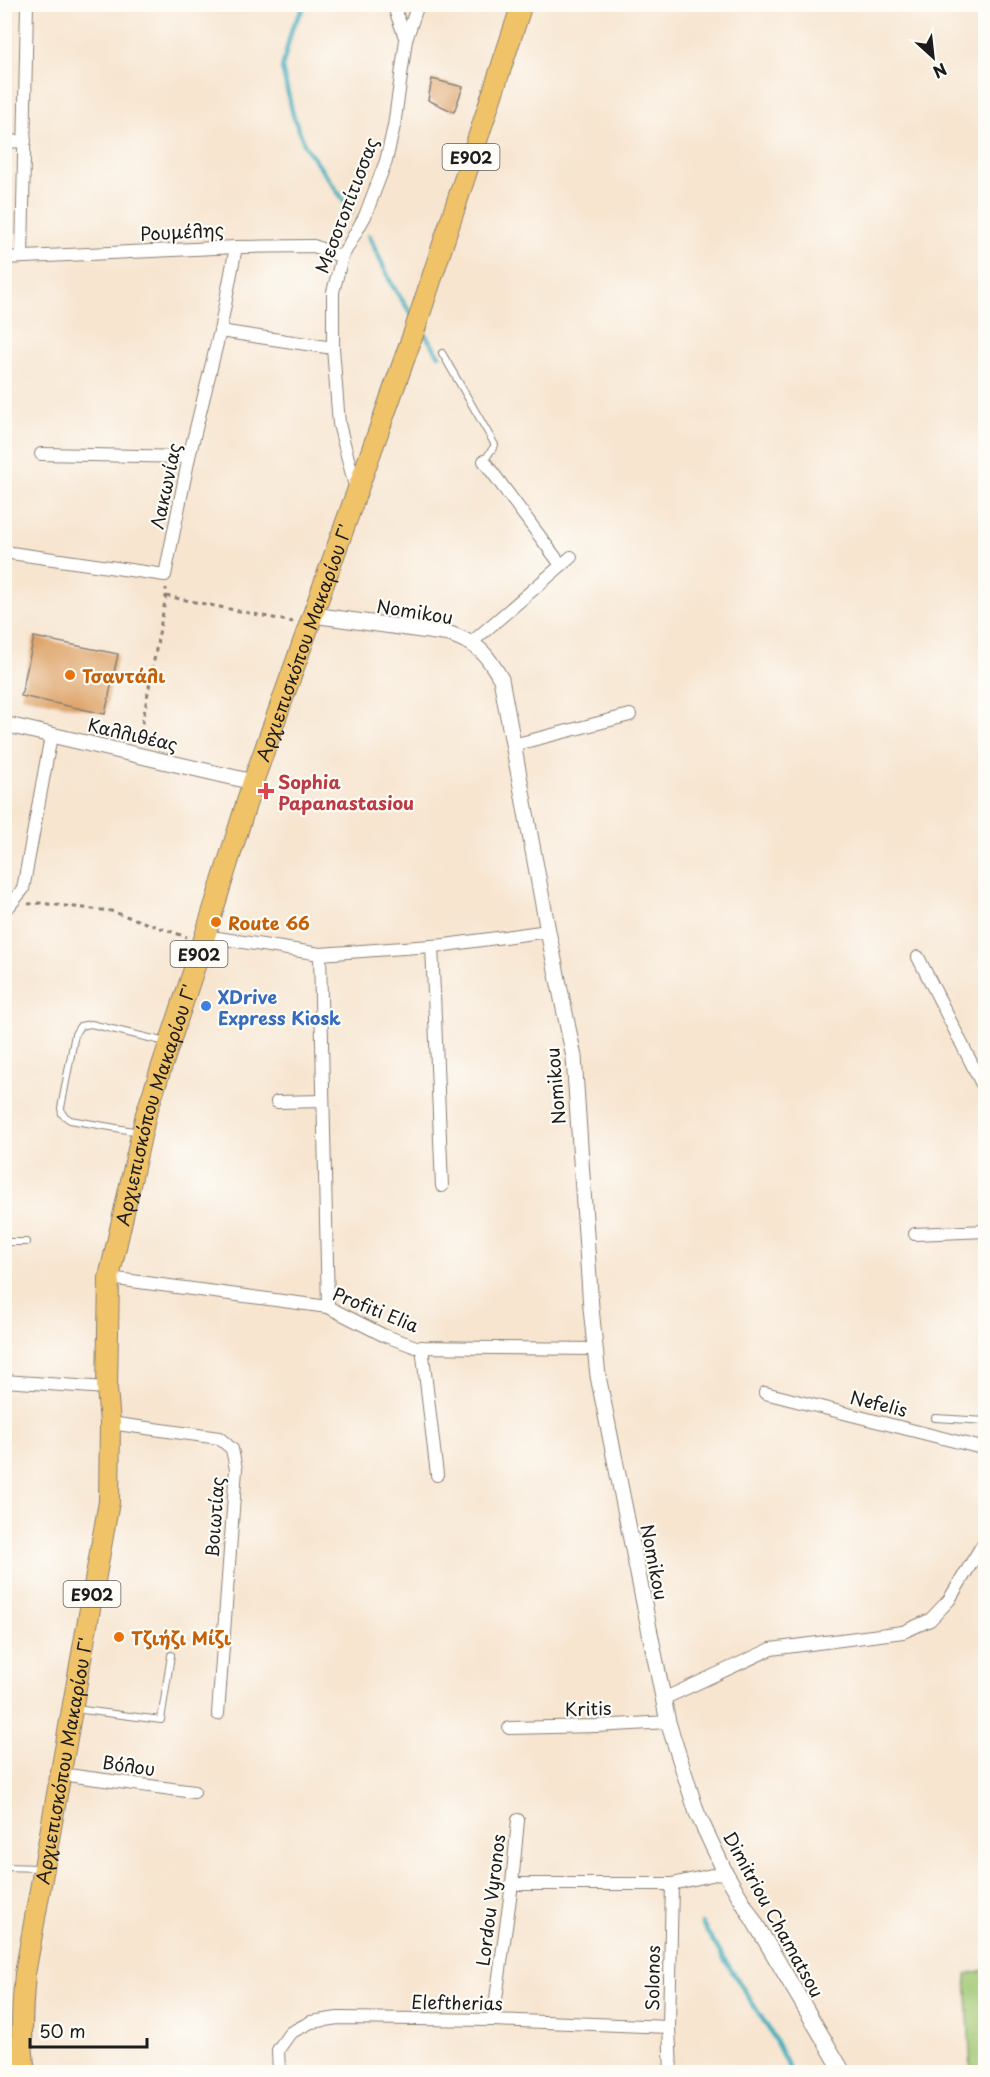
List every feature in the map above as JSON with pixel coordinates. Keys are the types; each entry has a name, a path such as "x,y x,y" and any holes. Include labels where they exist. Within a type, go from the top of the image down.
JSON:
{"main road":[{"name":"Αρχιεπισκόπου Μακαρίου Γ'","path":"25,2073 22,2051 23,1998 71,1709 109,1502 110,1423 107,1388 109,1278 141,1133 253,782 414,332 522,4"}],"street":[{"path":"22,257 27,4"},
{"path":"393,4 406,40"},
{"name":"Μεσοτοπίτισσας","path":"356,491 339,424 333,348 333,292 342,257 365,216 386,161 394,126 406,40 418,4"},
{"path":"4,142 25,141"},
{"name":"Ρουμέλης","path":"4,258 236,247 314,246 342,257"},
{"name":"Λακωνίας","path":"165,575 189,457 220,331 236,247"},
{"path":"220,331 333,348"},
{"path":"41,454 189,457"},
{"path":"472,642 566,561 484,461"},
{"path":"4,552 165,575"},
{"name":"Nomikou","path":"311,620 450,634 472,642 489,658 501,679 574,1057 598,1376 663,1699"},
{"path":"513,745 630,715"},
{"name":"Καλλιθέας","path":"4,724 253,782"},
{"path":"7,906 23,890 51,736"},
{"path":"204,939 320,954 432,946 548,931"},
{"path":"432,946 442,1186"},
{"path":"320,954 328,1307"},
{"path":"918,957 986,1092"},
{"path":"277,1102 323,1101"},
{"path":"915,1234 986,1231"},
{"name":"Profiti Elia","path":"109,1278 328,1307 383,1335 416,1347 595,1349"},
{"path":"422,1347 437,1475"},
{"path":"4,1381 107,1388"},
{"name":"Nefelis","path":"765,1393 986,1449"},
{"name":"Βοιωτίας","path":"110,1423 219,1438 232,1449 236,1469 219,1714"},
{"path":"663,1699 771,1649 903,1632 930,1620 949,1600 986,1539"},
{"name":"Dimitriou Chamatsou","path":"663,1699 697,1813 725,1872 843,2073"},
{"name":"Kritis","path":"509,1728 668,1722"},
{"name":"Βόλου","path":"60,1774 194,1792"},
{"name":"Lordou Vyronos","path":"493,2020 512,1884 518,1820"},
{"path":"512,1884 672,1884 725,1872"},
{"name":"Solonos","path":"672,1884 669,2027 672,2073"},
{"name":"Eleftherias","path":"279,2073 278,2050 290,2033 311,2022 338,2018 493,2020 669,2027"}],"lane":[{"path":"442,353 495,445 484,461"},
{"path":"141,1133 70,1120 62,1114 61,1108 75,1034 80,1026 91,1024 169,1043"},
{"path":"4,1242 26,1242"},
{"path":"935,1418 986,1421"},
{"path":"71,1709 161,1720 171,1655"},
{"path":"4,1867 44,1868"}],"path":[{"path":"136,754 166,596 165,575"},
{"path":"166,596 311,620"},
{"path":"7,906 40,903 111,911 204,939"}],"green space":[{"path":"985,1970 985,2072 971,2072 966,1974"}],"building":[{"path":"432,79 463,87 454,112 428,100"},
{"name":"Τσαντάλι","path":"34,637 118,654 105,714 21,696"}],"waterway":[{"path":"306,4 292,28 282,68 293,115 305,146 352,212"},
{"path":"369,236 392,285 412,315"},
{"path":"422,330 439,355"},
{"path":"702,1924 772,2034 791,2072"}],"place":[{"name":"Τσαντάλι","path":"70,675"},
{"name":"Sophia Papanastasiou","path":"266,791"},
{"name":"Route 66","path":"216,922"},
{"name":"XDrive Express Kiosk","path":"206,1006"},
{"name":"Τζιήζι Μίζι","path":"119,1637"}]}
